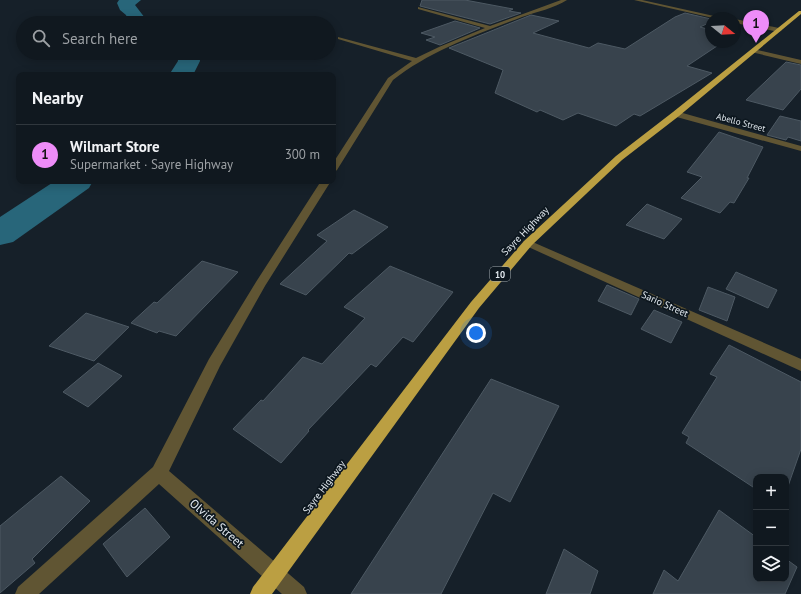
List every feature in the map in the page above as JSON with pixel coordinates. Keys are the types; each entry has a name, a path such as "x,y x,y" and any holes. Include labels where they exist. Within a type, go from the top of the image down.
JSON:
{"highway":[{"name":"Sayre Highway","path":"260,594 475,304 528,243 619,158 676,114 801,12"}],"street":[{"path":"336,165 390,79 415,60 490,28 566,0"},
{"path":"636,0 705,15"},
{"path":"420,8 490,28"},
{"path":"741,22 779,30"},
{"path":"340,38 415,60"},
{"path":"753,51 801,62"},
{"name":"Abello Street","path":"676,114 801,149"},
{"path":"25,594 160,473 214,363 260,285 324,184"},
{"name":"Sario Street","path":"528,243 801,365"},
{"name":"Olvida Street","path":"160,473 297,594"}],"building":[{"path":"422,0 465,0 513,9 509,11 521,13 490,24 420,6"},
{"path":"685,13 705,18 705,25 700,27 705,28 705,48 714,48 687,66 712,73 640,116 634,114 616,126 578,113 563,120 540,110 537,112 495,93 503,70 449,48 531,15 559,21 533,33 589,48 598,43 625,49 675,17"},
{"path":"455,21 480,28 440,45 426,40 435,37 421,33"},
{"path":"786,62 801,65 801,89 783,110 746,100"},
{"path":"780,116 801,121 801,141 788,137 786,140 767,135"},
{"path":"719,132 763,147 747,178 749,178 734,203 730,202 720,213 681,198 702,177 687,172"},
{"path":"647,204 682,219 664,239 626,225"},
{"path":"354,210 388,227 352,254 349,253 306,295 280,284 327,241 317,235"},
{"path":"202,261 238,272 176,336 159,331 157,333 131,323 154,302 157,303"},
{"path":"390,266 453,292 413,342 403,337 376,367 371,364 308,430 309,431 281,463 233,429 261,400 263,401 303,357 322,364 365,318 344,307"},
{"path":"736,272 777,290 768,308 726,289"},
{"path":"607,285 639,299 631,315 598,301"},
{"path":"708,287 735,297 727,321 699,310"},
{"path":"654,310 682,322 671,343 641,329"},
{"path":"86,313 129,327 94,361 49,346"},
{"path":"729,345 801,382 801,449 789,483 789,474 753,474 753,487 686,443 689,437 682,433 717,377 710,374"},
{"path":"98,363 122,376 88,407 63,392"},
{"path":"491,379 559,406 510,502 493,493 441,594 351,594"},
{"path":"61,476 90,501 32,559 35,563 0,593 0,526"},
{"path":"145,508 170,537 127,577 103,544"},
{"path":"719,510 753,535 753,582 789,582 789,561 797,567 785,594 653,594 664,570 678,581"},
{"path":"564,549 598,571 590,594 546,594"}],"waterway":[{"path":"133,0 125,3 135,16"},
{"path":"183,72 189,60"},
{"path":"0,234 73,184"}],"place":[{"name":"Wilmart Store","path":"756,43"}]}
